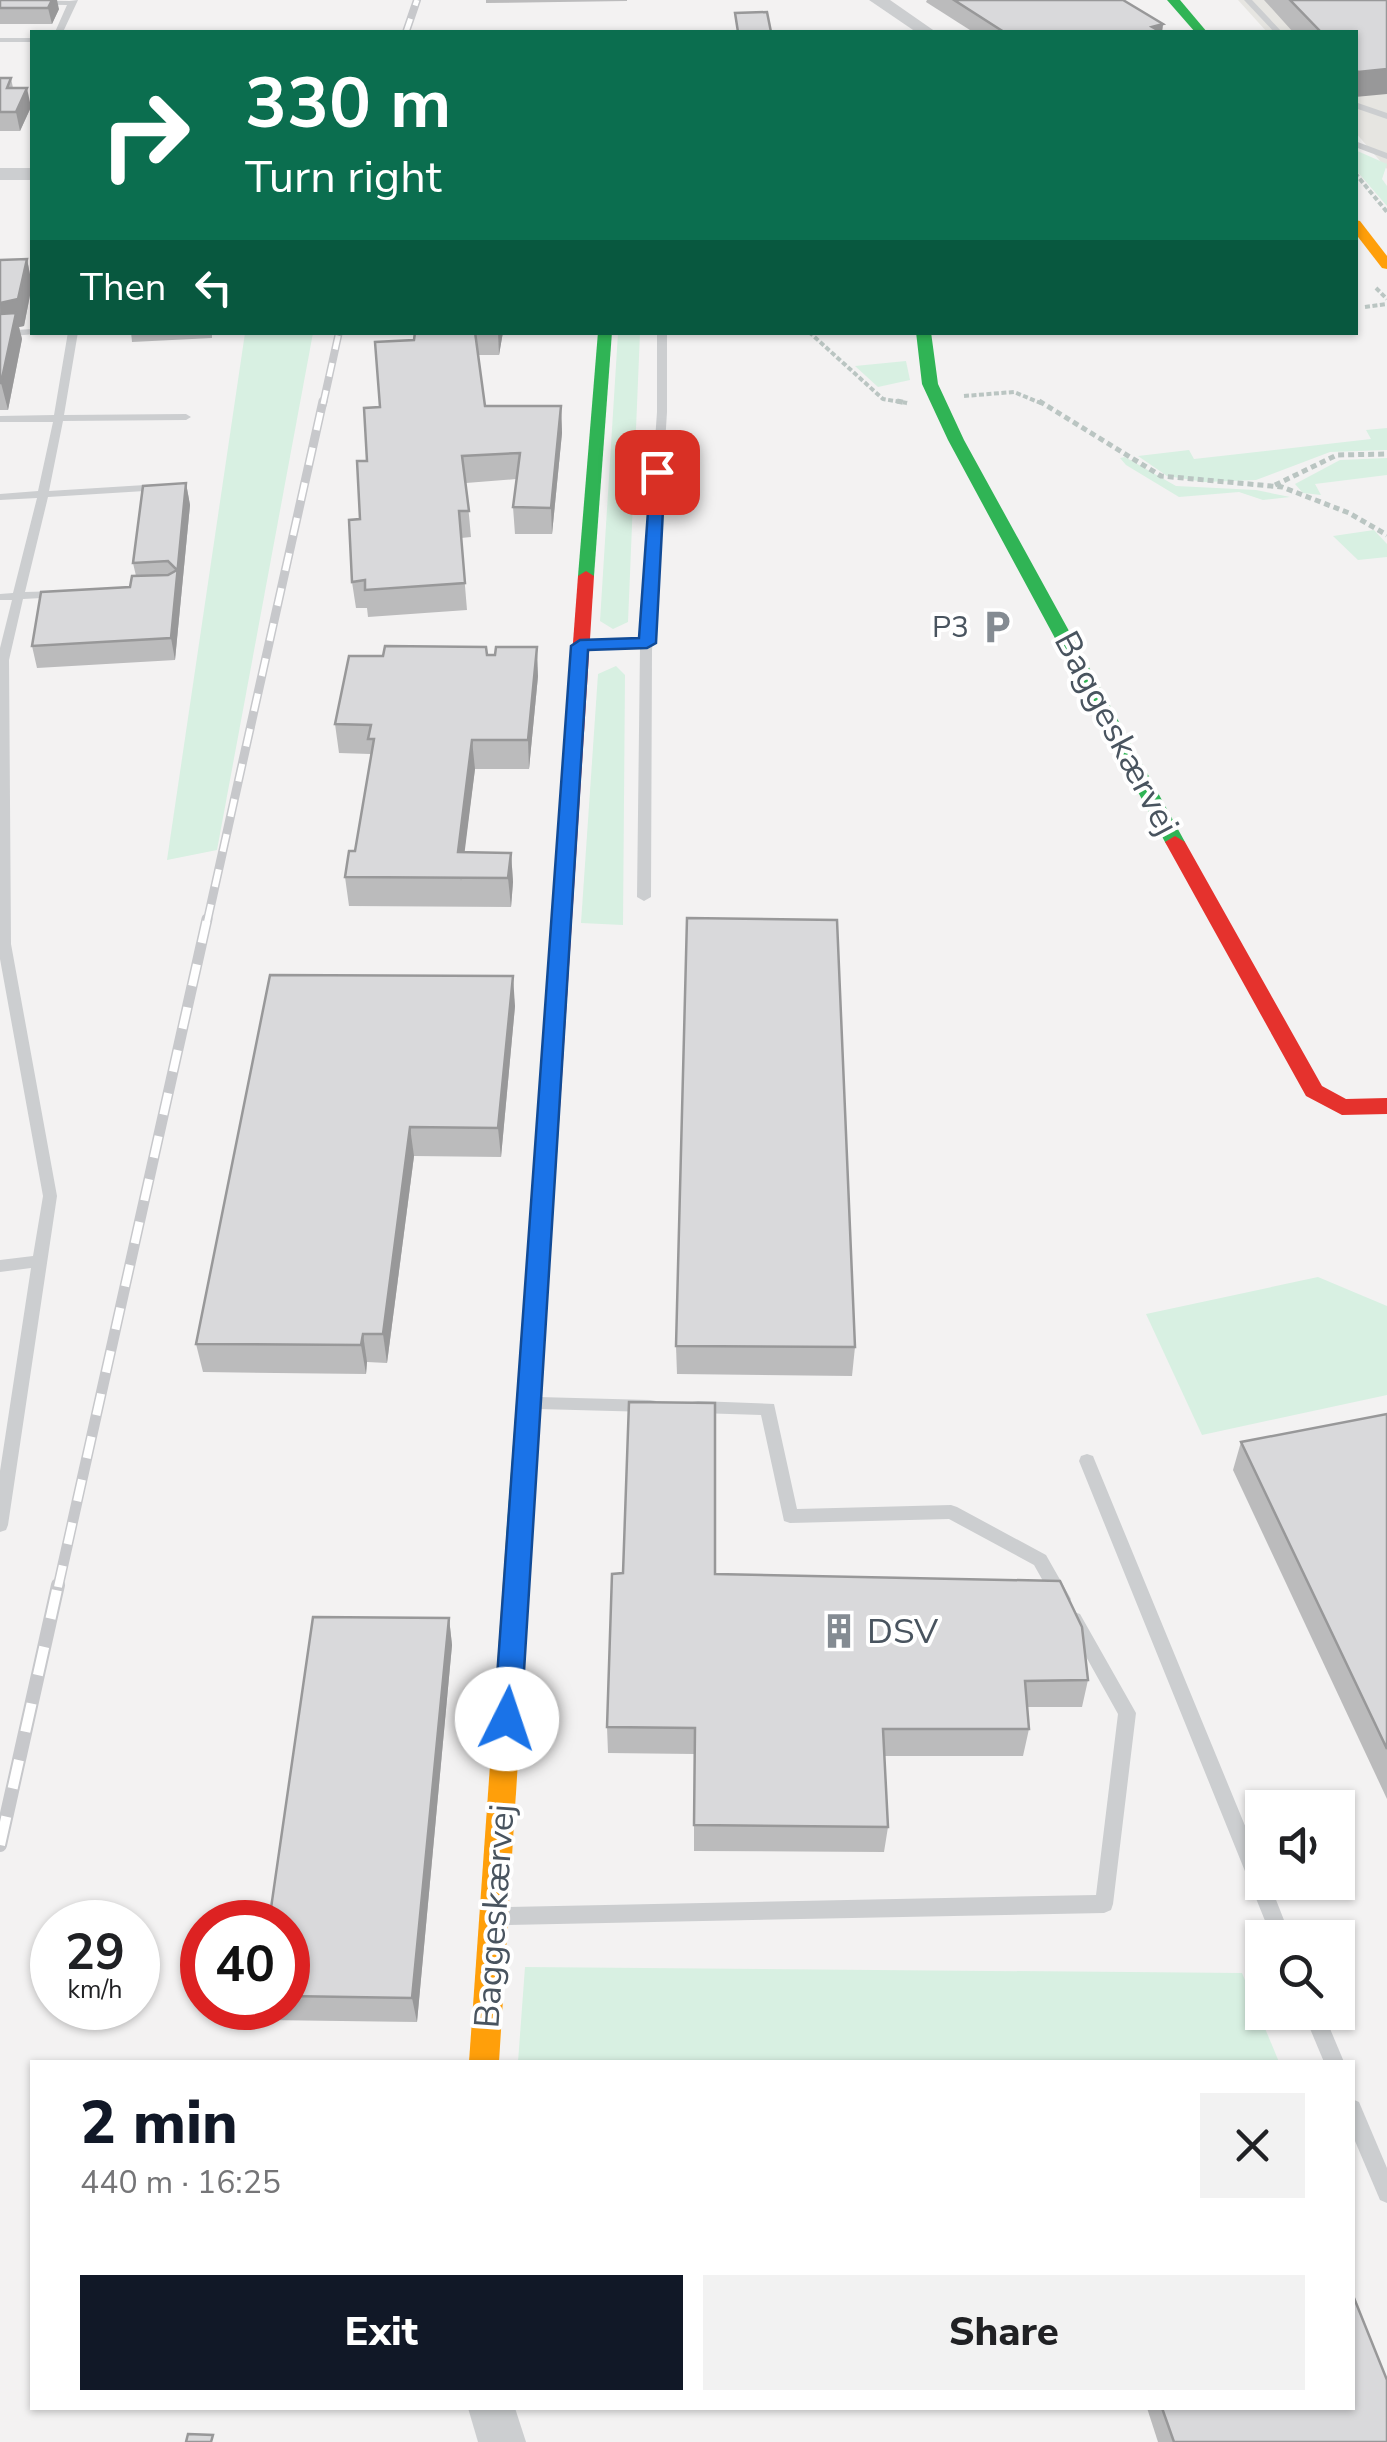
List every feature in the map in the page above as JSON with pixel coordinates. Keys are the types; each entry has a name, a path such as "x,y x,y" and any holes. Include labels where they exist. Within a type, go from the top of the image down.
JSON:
{"street":[{"path":"878,0 924,30"},
{"path":"1173,0 1199,30"},
{"path":"0,174 30,174"},
{"path":"1369,213 1387,228"},
{"path":"1369,213 1387,265"},
{"name":"Baggeskærvej","path":"484,2060 580,646 606,335"},
{"name":"Baggeskærvej","path":"923,335 936,400 1306,1081 1323,1101 1346,1110 1387,1106"},
{"path":"493,2410 502,2442"}],"lane":[{"path":"1248,0 1276,30"},
{"path":"0,2 72,1 60,30"},
{"path":"0,40 30,40"},
{"path":"1358,106 1387,116"},
{"path":"1358,145 1387,156"},
{"path":"0,334 30,332"},
{"path":"0,1526 50,1196 2,944 3,660 43,494 73,335"},
{"path":"644,897 647,643 662,335"},
{"path":"0,420 186,417"},
{"path":"0,497 168,486"},
{"path":"0,597 76,594"},
{"path":"580,646 647,643"},
{"path":"0,1266 40,1261"},
{"path":"494,1916 1104,1904 1127,1713 1040,1560 951,1512 790,1516 768,1408 528,1403"},
{"path":"1087,1461 1275,1920"},
{"path":"1321,2030 1333,2060"},
{"path":"1355,2116 1387,2193"}],"path":[{"path":"1358,182 1369,213"},
{"path":"1365,306 1387,304"},
{"path":"812,335 883,398 901,404 1014,392 1028,395 1160,476 1183,483 1274,485 1371,524 1387,535"},
{"path":"1274,485 1337,455 1387,454"}],"shaded area":[{"path":"1238,0 1387,0 1387,169 1358,135 1358,30 1265,30"}],"green space":[{"path":"1358,151 1387,164 1382,179 1387,186 1387,206 1358,172"},
{"path":"245,335 313,335 217,850 167,860"},
{"path":"618,335 640,335 628,622 613,629 600,621"},
{"path":"906,361 910,380 878,387 855,366"},
{"path":"1387,428 1387,450 1330,452 1256,480 1205,482 1167,476 1138,456 1189,450 1194,459 1371,439 1366,430"},
{"path":"1125,457 1176,486 1256,490 1290,497 1263,500 1239,492 1179,497 1126,465 1120,458"},
{"path":"1387,458 1387,475 1315,484 1321,495 1303,493 1295,484 1340,460"},
{"path":"1374,530 1387,544 1387,557 1358,560 1333,536"},
{"path":"616,666 625,675 623,925 581,923 598,674"},
{"path":"1318,1277 1387,1306 1387,1395 1202,1435 1146,1314"},
{"path":"525,1967 1242,1973 1245,2030 1266,2030 1278,2060 518,2060"}],"building":[{"path":"0,0 52,0 48,8 0,8"},
{"path":"954,0 1123,0 1163,24 1152,27 1157,30 1001,30"},
{"path":"1290,0 1387,0 1387,69 1358,72 1358,30 1319,30"},
{"path":"767,12 771,30 738,30 735,13"},
{"path":"0,78 11,78 7,88 27,88 16,112 0,112"},
{"path":"27,259 18,299 0,303 0,260"},
{"path":"16,313 1,383 0,383 0,314"},
{"path":"415,335 475,335 485,406 561,406 551,508 513,507 520,453 462,456 469,511 459,511 465,583 365,590 365,580 352,582 349,520 360,519 357,461 367,461 364,408 380,407 375,342 414,340"},
{"path":"186,483 171,638 32,646 41,592 130,587 132,576 168,575 177,570 168,561 133,563 143,486"},
{"path":"385,646 486,647 487,655 495,655 496,647 537,647 528,740 472,740 458,852 511,853 508,878 345,877 349,851 355,851 374,739 368,739 371,725 335,724 349,656 383,656"},
{"path":"687,918 837,920 855,1347 676,1346"},
{"path":"270,975 513,976 498,1128 410,1127 383,1334 363,1334 361,1345 196,1344"},
{"name":"DSV","path":"629,1402 715,1403 715,1574 1060,1581 1082,1627 1088,1680 1025,1681 1029,1729 883,1729 888,1827 694,1825 695,1728 607,1727 612,1574 623,1573"},
{"path":"1387,1414 1387,1749 1241,1442"},
{"path":"313,1617 449,1618 412,1998 310,1996 310,1900 272,1900"},
{"path":"1355,2300 1387,2380 1387,2442 1174,2442 1163,2410 1355,2410"},
{"path":"188,2434 213,2435 211,2442 186,2442"}],"railway":[{"path":"407,30 417,0"},
{"path":"323,404 338,335"},
{"path":"207,922 323,401"},
{"path":"58,1587 207,919"},
{"path":"0,1845 58,1585"}],"traffic: fast":[{"path":"1173,0 1199,30"},
{"path":"586,576 605,335"},
{"path":"923,335 930,384 956,440 1175,842"},
{"path":"519,1539 549,1108"}],"traffic: slow":[{"path":"1358,228 1387,265"},
{"path":"484,2060 519,1539"}],"traffic: jam":[{"path":"549,1108 586,576"},
{"path":"1175,842 1314,1091 1342,1107 1387,1106"}],"place":[{"name":"P3","path":"997,627"},
{"name":"DSV","path":"839,1631"}],"route":[{"path":"507,1719 580,646 647,643 657,472"}]}
